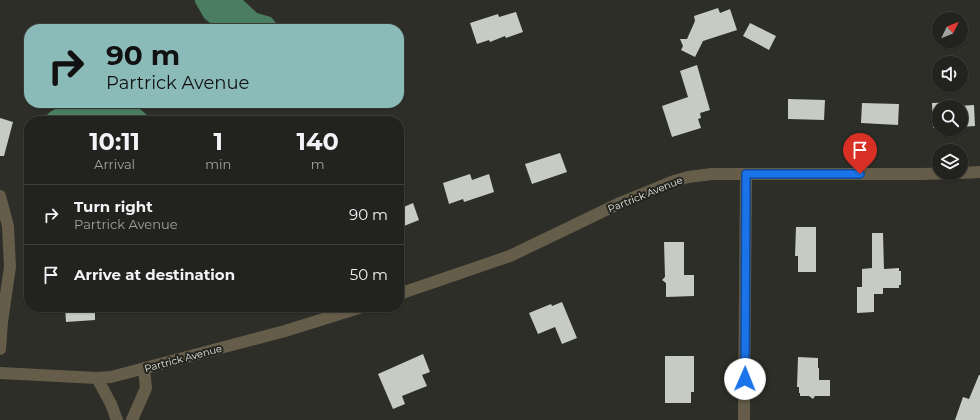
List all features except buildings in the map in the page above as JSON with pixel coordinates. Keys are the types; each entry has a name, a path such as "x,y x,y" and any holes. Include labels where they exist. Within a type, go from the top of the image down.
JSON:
{"street":[{"path":"968,173 980,172"},
{"path":"744,420 746,174"},
{"name":"Partrick Avenue","path":"404,292 510,256 620,203 674,181 688,177 746,174 932,174"},
{"path":"0,196 8,226 10,267 2,322 0,349"},
{"name":"Partrick Avenue","path":"0,373 97,378 110,377 284,331 346,312"},
{"path":"132,420 146,388 144,368"},
{"path":"97,378 111,404 117,420"}],"shaded area":[{"path":"195,0 243,0 257,13 271,17 277,24 211,24 204,18"},
{"path":"138,108 148,116 46,116 56,109"}],"route":[{"path":"745,379 746,174 860,174"}]}
